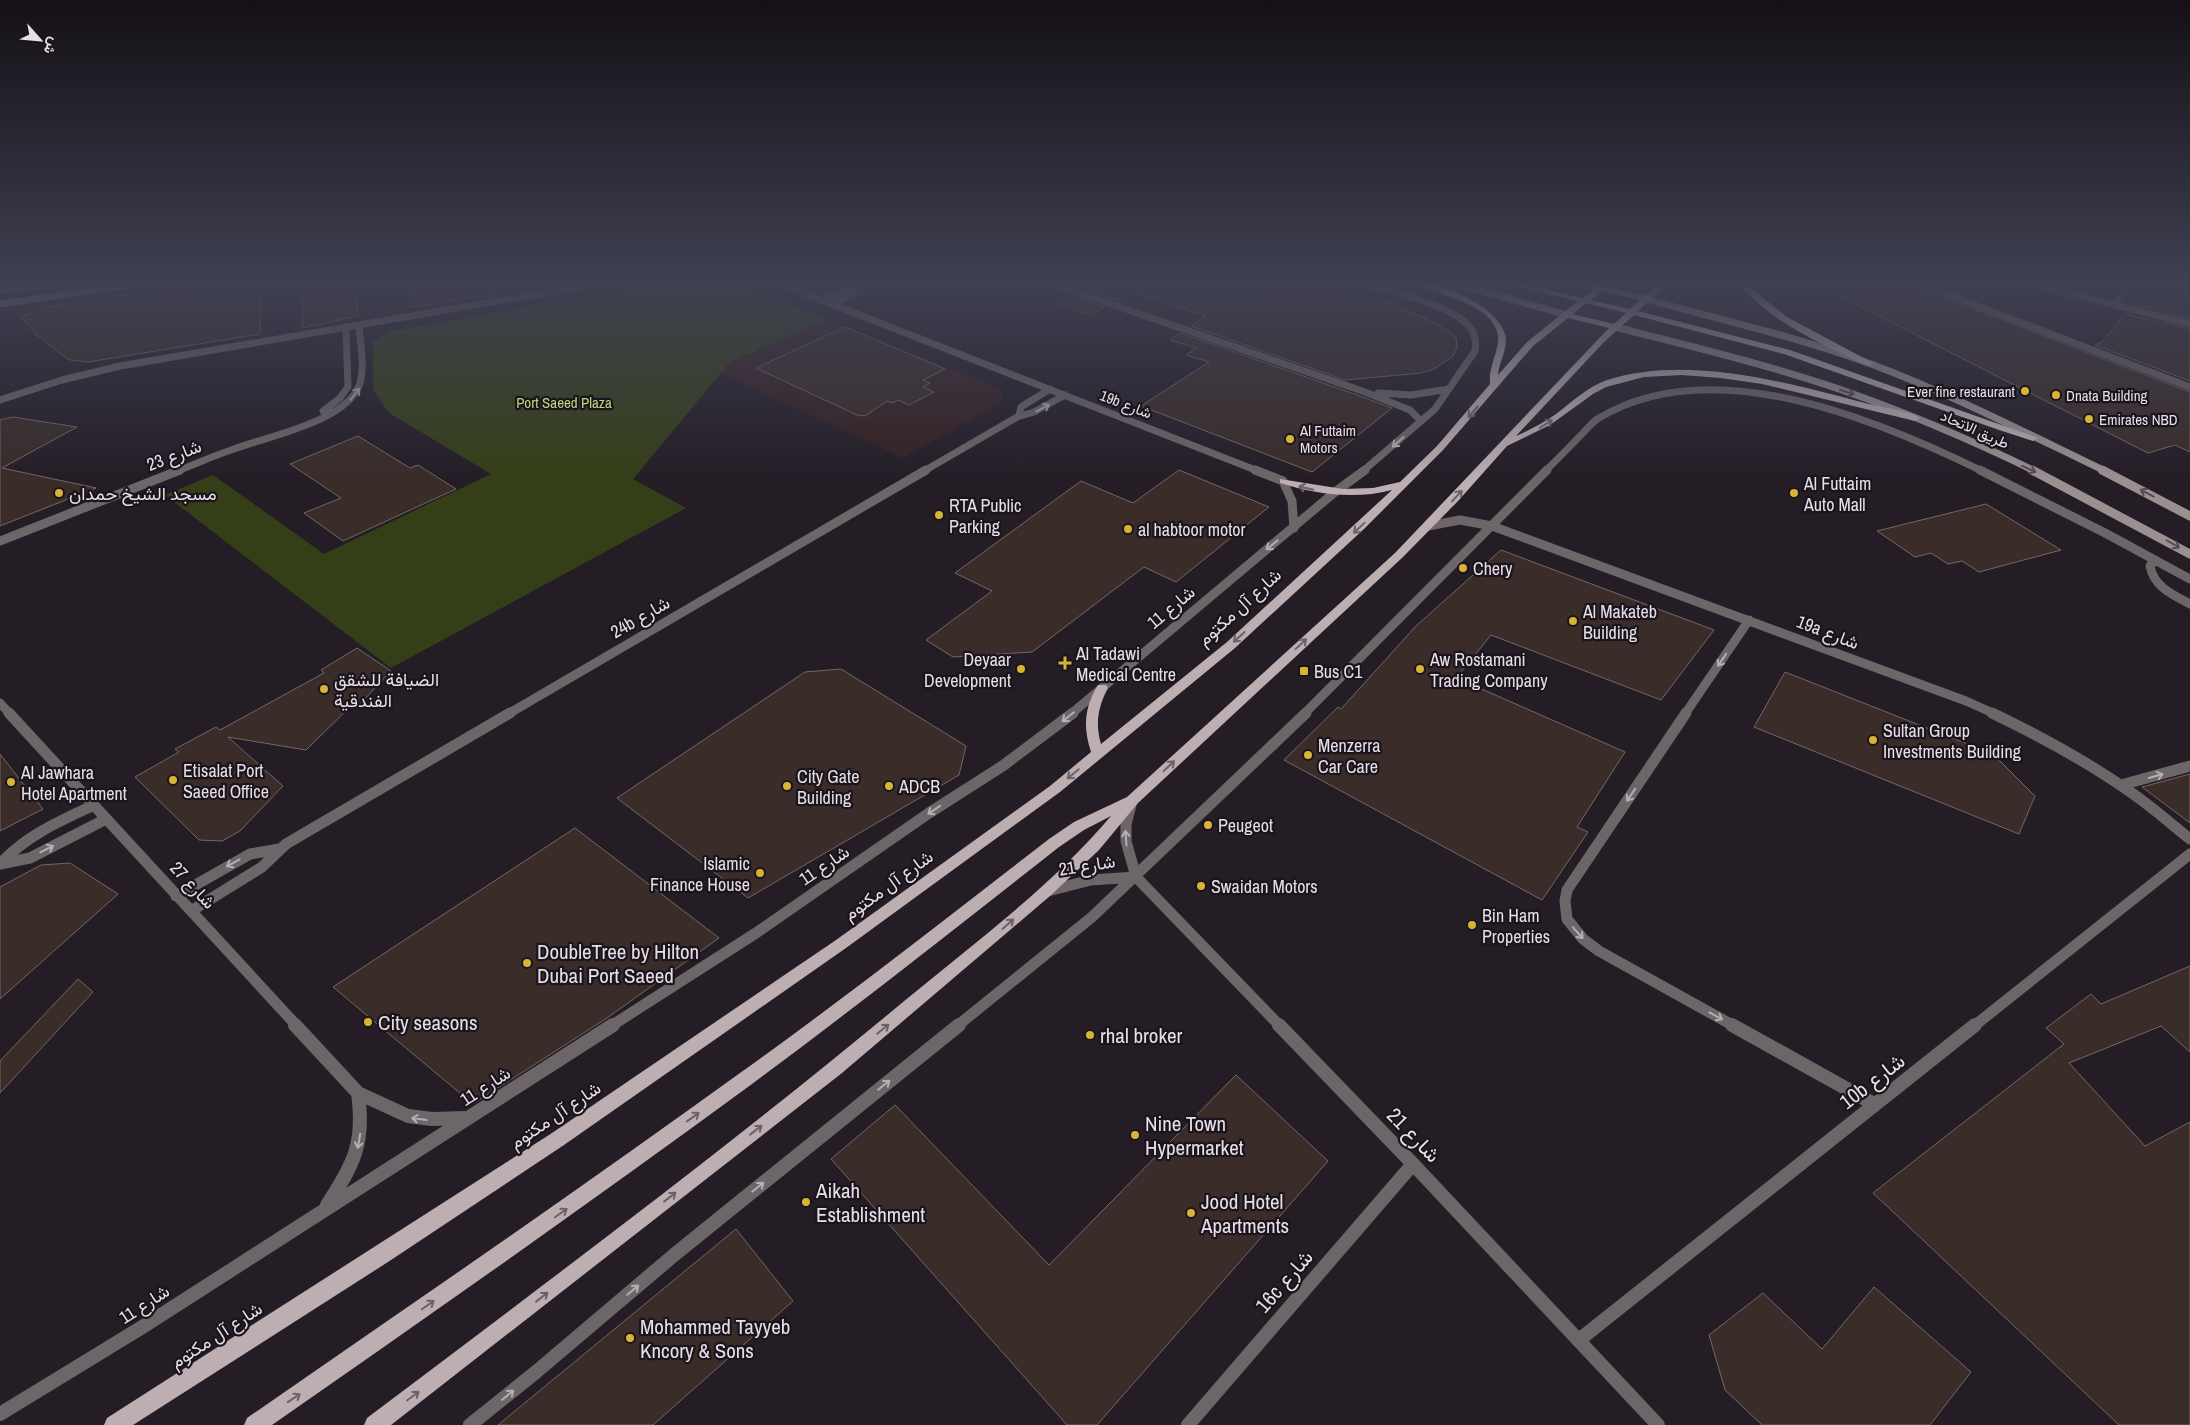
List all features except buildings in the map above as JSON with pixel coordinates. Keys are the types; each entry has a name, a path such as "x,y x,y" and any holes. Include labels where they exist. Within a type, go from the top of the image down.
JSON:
{"main road":[{"path":"1495,385 1492,374 1499,348"},
{"name":"شارع آل مكتوم","path":"114,1425 381,1255 710,1036 1055,789 1230,645 1360,527 1446,442 1527,348"},
{"path":"374,1425 836,1068 1045,892 1094,846 1133,799 1428,526 1595,348"},
{"name":"طريق الاتحاد","path":"1693,348 1745,361 1869,399 1915,418 2074,490 2190,554"},
{"path":"1767,348 1859,376 1984,423 2033,438"},
{"name":"طريق الاتحاد","path":"1819,348 1871,364 1936,391 2109,474 2190,516"},
{"path":"1836,348 1871,364"},
{"path":"1502,445 1525,436 1545,425 1591,390 1611,382 1635,376 1663,374 1700,374 1756,381 1915,418"},
{"path":"1283,481 1315,490 1334,492 1373,491 1406,483"},
{"path":"1098,754 1092,737 1090,720 1094,703 1102,688"},
{"path":"254,1425 564,1210 748,1077 901,962 1054,843 1079,826 1133,799"}],"street":[{"path":"0,400 62,380 101,370 229,348"},
{"name":"شارع 23","path":"249,444 323,411 345,392 349,381 347,348"},
{"name":"شارع 23","path":"0,541 249,444 319,420 352,398 361,385 360,348"},
{"name":"19b شارع","path":"944,348 1283,481"},
{"path":"1240,348 1410,410 1421,421"},
{"name":"شارع 11","path":"0,1414 128,1336 756,933 930,813 1004,765 1052,730 1294,528 1334,492 1378,460 1435,410 1476,348"},
{"path":"2086,348 2190,387"},
{"name":"24b شارع","path":"1019,415 1021,407 1050,389"},
{"path":"1365,392 1411,395 1449,389"},
{"path":"470,1425 674,1255 1092,917 1276,743 1598,418 1616,406 1639,398 1666,392 1724,390 1764,394 1837,410 1976,468 2190,579"},
{"name":"24b شارع","path":"191,911 262,867 279,849 1019,415 1034,412 1065,395"},
{"path":"1283,481 1292,501 1294,528"},
{"name":"19a شارع","path":"1428,526 1442,521 1460,520 1492,526 1974,704 2015,723 2063,749 2121,786 2190,839"},
{"path":"2155,560 2150,566 2150,574 2157,583 2190,604"},
{"path":"1749,620 1567,890 1563,904 1568,921 1580,937 1599,951 1874,1104"},
{"name":"شارع 27","path":"0,703 358,1093 405,1117 434,1121 468,1118"},
{"path":"2121,786 2190,766"},
{"name":"شارع 21","path":"1133,799 1126,818 1124,838 1136,877 1413,1164 1658,1425"},
{"path":"1,864 20,844 94,805"},
{"path":"1,864 30,858 106,818"},
{"name":"24b شارع","path":"176,896 250,854 279,849"},
{"name":"10b شارع","path":"1578,1340 2190,854"},
{"name":"شارع 21","path":"1045,892 1066,884 1090,880 1136,877"},
{"path":"325,1208 346,1177 359,1146 362,1117 358,1093"},
{"name":"16c شارع","path":"1188,1425 1413,1164"}],"shaded area":[{"path":"763,348 898,348 1001,389 1002,402 903,458 720,373 730,362"}],"green space":[{"name":"Port Saeed Plaza","path":"373,348 763,348 730,362 633,479 686,508 391,668 165,495 213,475 324,554 491,474 389,413 373,390"}],"place":[{"name":"Ever fine restaurant","path":"2025,391"},
{"name":"Dnata Building","path":"2056,395"},
{"name":"Emirates NBD","path":"2089,419"},
{"name":"Al Futtaim Motors","path":"1290,439"},
{"name":"مسجد الشيخ حمدان","path":"59,493"},
{"name":"Al Futtaim Auto Mall","path":"1794,493"},
{"name":"RTA Public Parking","path":"939,515"},
{"name":"al habtoor motor","path":"1128,529"},
{"name":"Chery","path":"1463,568"},
{"name":"Al Makateb Building","path":"1573,621"},
{"name":"Al Tadawi Medical Centre","path":"1065,663"},
{"name":"Deyaar Development","path":"1021,669"},
{"name":"Aw Rostamani Trading Company","path":"1420,669"},
{"name":"Bus C1","path":"1304,671"},
{"name":"الضيافة للشقق الفندقية","path":"324,689"},
{"name":"Sultan Group Investments Building","path":"1873,740"},
{"name":"Menzerra Car Care","path":"1308,755"},
{"name":"Etisalat Port Saeed Office","path":"173,780"},
{"name":"Al Jawhara Hotel Apartment","path":"11,782"},
{"name":"City Gate Building","path":"787,786"},
{"name":"ADCB","path":"889,786"},
{"name":"Peugeot","path":"1208,825"},
{"name":"Islamic Finance House","path":"760,873"},
{"name":"Swaidan Motors","path":"1201,886"},
{"name":"Bin Ham Properties","path":"1472,925"},
{"name":"DoubleTree by Hilton Dubai Port Saeed","path":"527,963"},
{"name":"City seasons","path":"368,1022"},
{"name":"rhal broker","path":"1090,1035"},
{"name":"Nine Town Hypermarket","path":"1135,1135"},
{"name":"Aikah Establishment","path":"806,1202"},
{"name":"Jood Hotel Apartments","path":"1191,1213"},
{"name":"Mohammed Tayyeb Kncory & Sons","path":"630,1338"}]}
